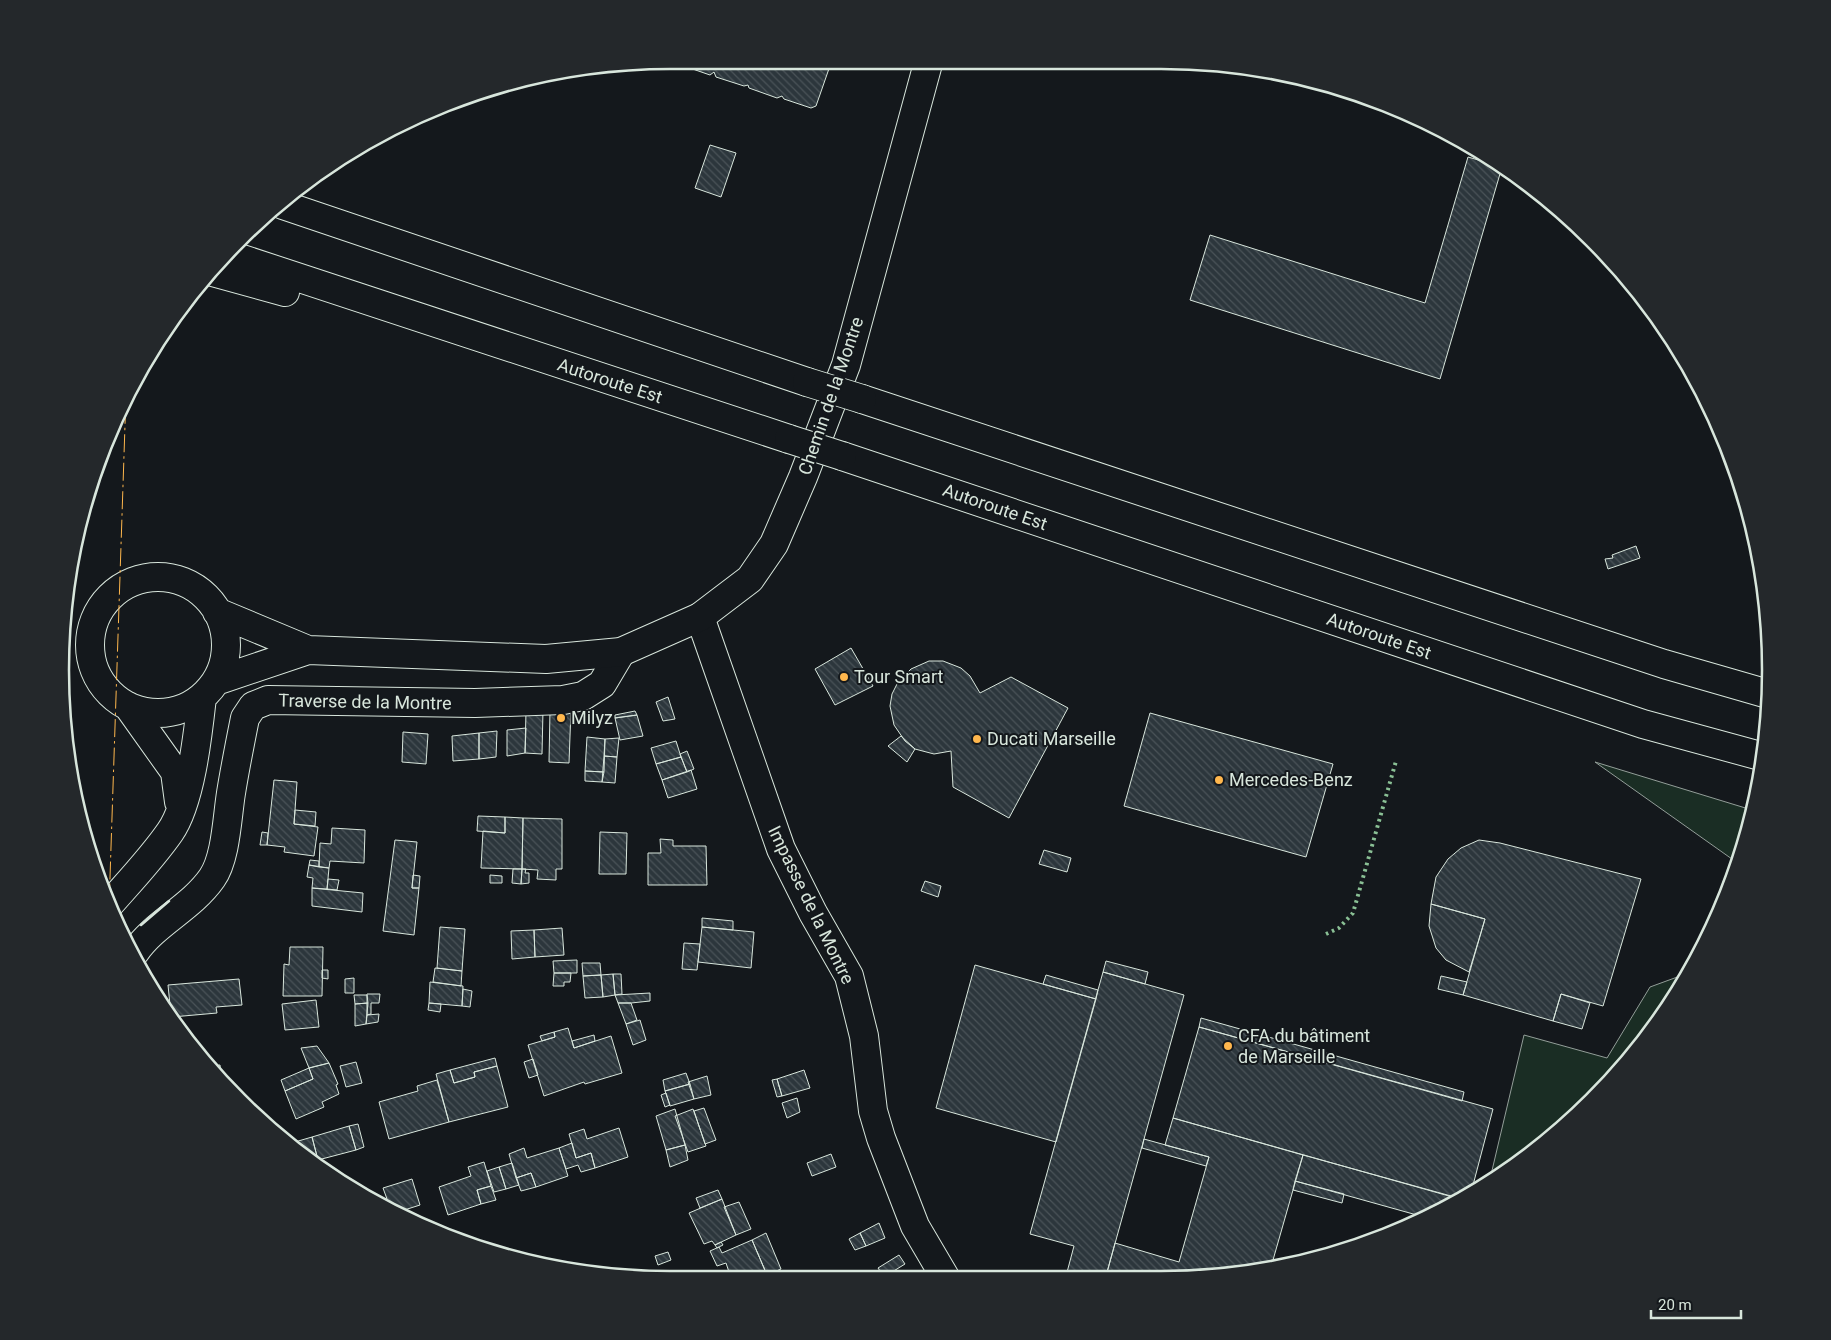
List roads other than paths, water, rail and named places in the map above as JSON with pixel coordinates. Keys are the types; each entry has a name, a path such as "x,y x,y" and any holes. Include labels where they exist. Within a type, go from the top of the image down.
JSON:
{"main road":[{"name":"Chemin de la Montre","path":"308,650 546,659 621,652 700,617 750,579 774,544 803,477 846,365 927,69"},
{"path":"288,207 807,382 1664,664 1761,692"},
{"name":"Autoroute Est","path":"234,256 581,372 842,456 1643,724 1756,755"},
{"path":"218,274 581,372"},
{"path":"114,898 171,831 180,810 196,750 209,689 225,659 225,635 217,612 203,594 183,582 160,577 137,580 117,590 101,607 91,628 90,652 96,674 109,693 128,706 146,712 166,713 185,708 209,689 308,650"},
{"path":"217,612 308,650"},
{"name":"Impasse de la Montre","path":"700,617 781,849 813,913 850,976 864,1036 873,1111 881,1138 915,1226 941,1271"},
{"name":"Traverse de la Montre","path":"137,948 199,893 212,878 218,864 224,840 245,718 254,706 268,700 458,703 563,700 583,696 602,684 621,652"},
{"path":"128,706 175,772 180,810"}],"place":[{"name":"Tour Smart","path":"844,677"},
{"name":"Milyz","path":"561,718"},
{"name":"Ducati Marseille","path":"977,739"},
{"name":"Mercedes-Benz","path":"1219,780"},
{"name":"CFA du bâtiment de Marseille","path":"1228,1046"}]}
